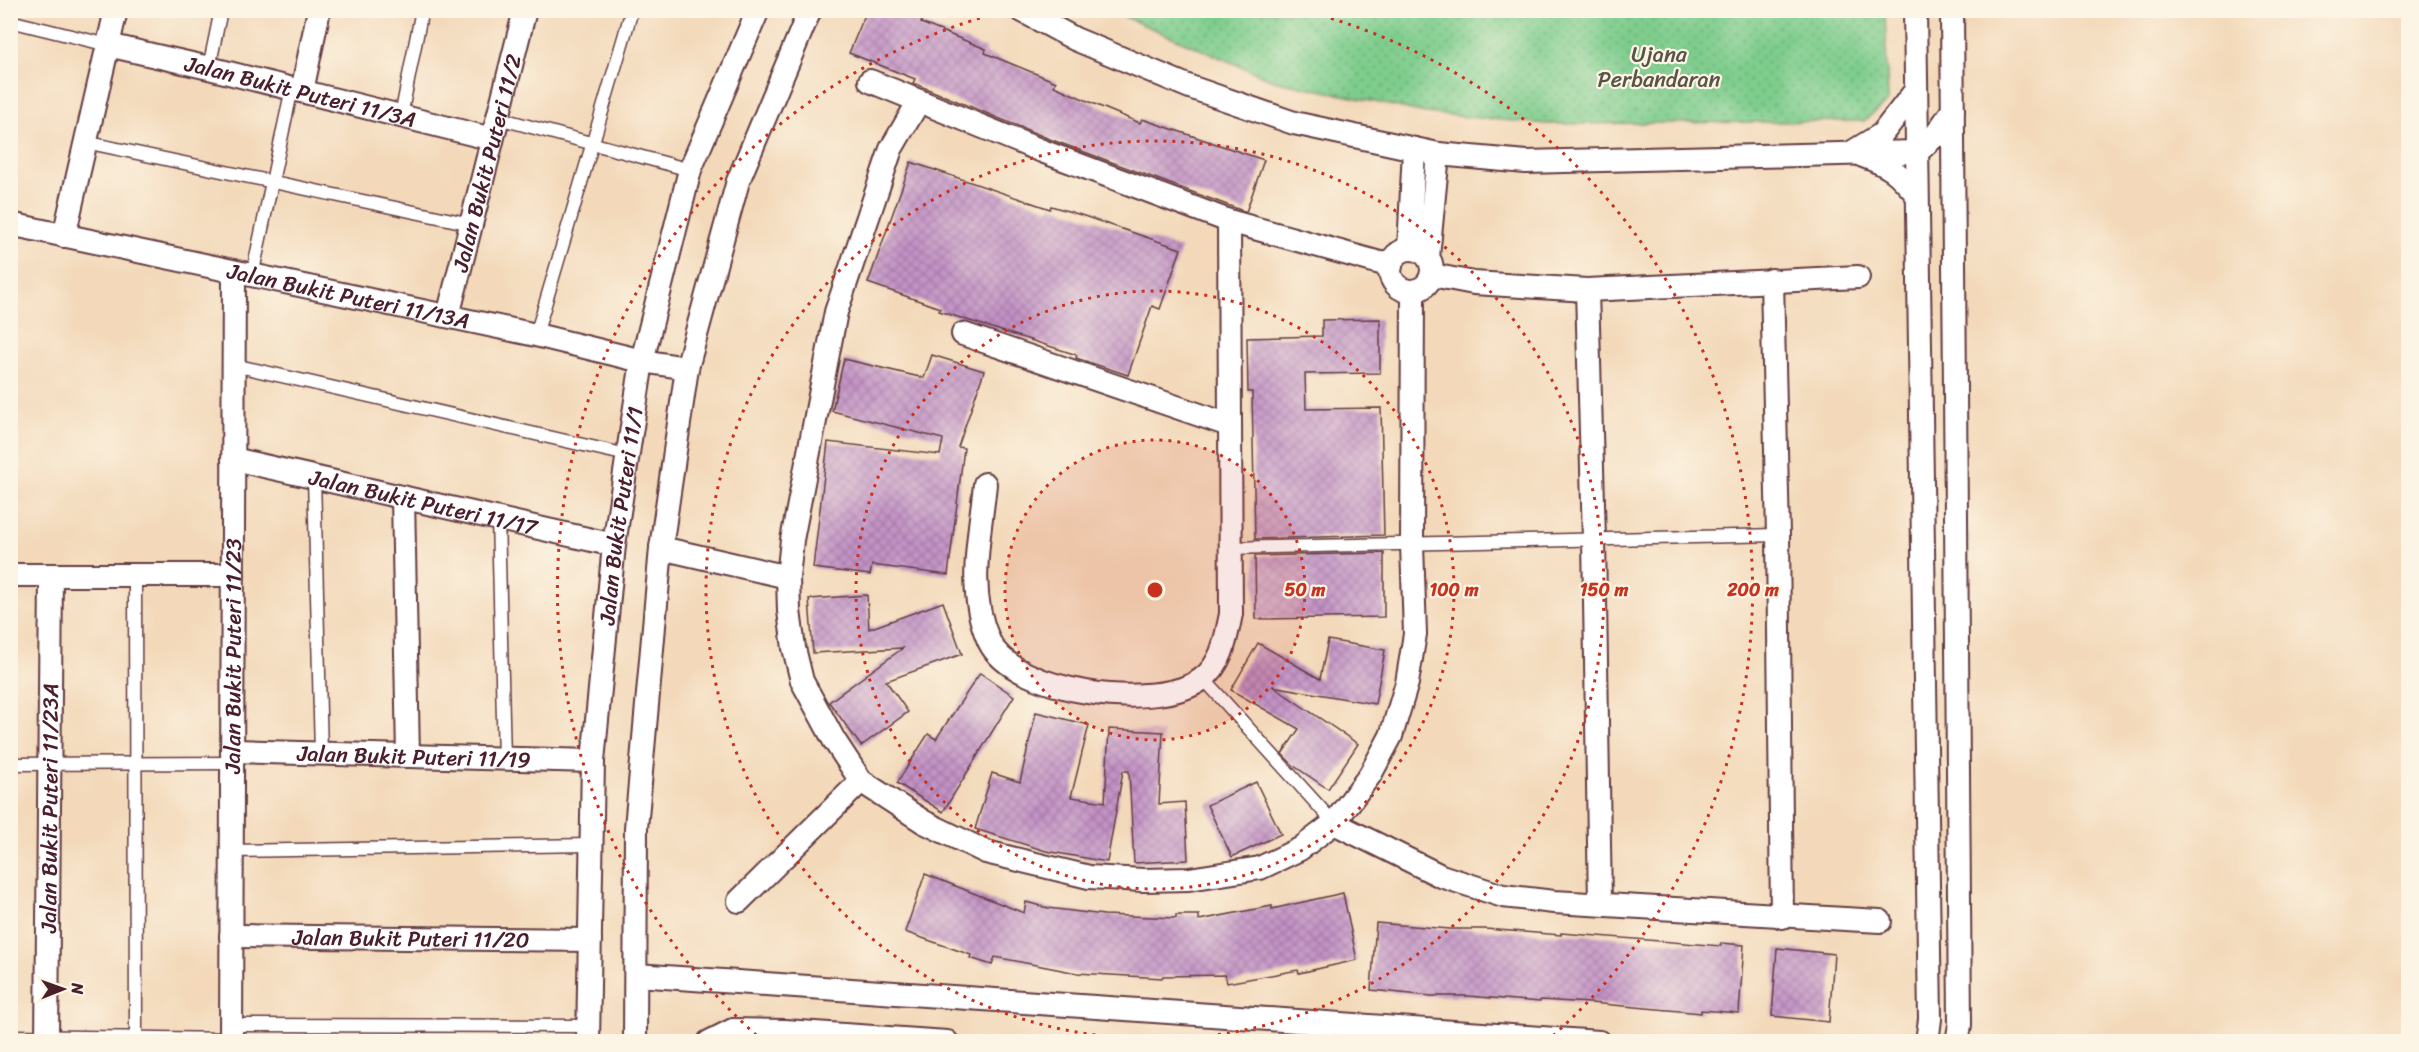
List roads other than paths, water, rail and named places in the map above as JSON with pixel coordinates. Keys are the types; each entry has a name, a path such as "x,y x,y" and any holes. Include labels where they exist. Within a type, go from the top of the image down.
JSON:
{"street":[{"path":"64,236 116,10"},
{"path":"297,90 319,10"},
{"name":"Jalan Bukit Puteri 11/2","path":"448,316 525,10"},
{"name":"Jalan Bukit Puteri 11/1","path":"588,1034 593,761 614,544 642,361 690,170 758,10"},
{"path":"635,1041 636,828 661,548 687,368 738,181 810,10"},
{"path":"1021,10 1075,39 1190,87 1294,123 1438,154 1526,162 1917,152 1935,136 1953,110"},
{"path":"1915,10 1930,1019 1927,1041"},
{"path":"1952,10 1960,1025 1957,1041"},
{"name":"Jalan Bukit Puteri 11/3A","path":"108,45 401,116 495,128"},
{"path":"870,81 1042,151 1229,221 1390,266"},
{"path":"1853,152 1882,134 1916,90"},
{"path":"919,101 891,148 836,312 792,540 788,577 789,611 794,648 802,681 834,740 861,781 924,822 986,852 1089,877 1143,880 1189,879 1260,868 1300,849 1334,823 1370,775 1391,736 1407,683 1414,634 1413,291"},
{"path":"1414,149 1423,260 1425,286 1407,291 1395,284 1390,272 1390,266 1397,254 1423,260 1474,283 1587,290 1858,277"},
{"path":"1853,152 1887,164 1917,195"},
{"path":"1917,152 1953,192"},
{"path":"1423,260 1438,154"},
{"path":"985,484 975,580 978,613 990,644 1009,663 1035,677 1073,690 1114,696 1148,696 1167,693 1203,678 1223,653 1231,614 1229,221"},
{"name":"Jalan Bukit Puteri 11/13A","path":"10,224 536,335 642,361 687,368"},
{"name":"Jalan Bukit Puteri 11/23","path":"231,1035 234,365 243,274"},
{"path":"1772,280 1778,535 1782,916"},
{"path":"1587,290 1594,539 1599,904"},
{"path":"963,334 1229,425"},
{"name":"Jalan Bukit Puteri 11/17","path":"233,459 614,544"},
{"path":"404,497 408,756"},
{"path":"661,548 788,577"},
{"path":"10,575 233,575"},
{"name":"Jalan Bukit Puteri 11/23A","path":"47,1039 51,576"},
{"name":"Jalan Bukit Puteri 11/19","path":"232,757 321,753 593,761"},
{"path":"739,901 861,781"},
{"path":"1334,823 1441,876 1503,896 1880,921"},
{"name":"Jalan Bukit Puteri 11/20","path":"231,936 590,940"},
{"path":"636,975 1599,1041"},
{"path":"709,1041 733,1030 785,1036 947,1041"}],"lane":[{"path":"13,10 11,21 108,45"},
{"path":"209,68 220,10"},
{"path":"401,116 422,10"},
{"path":"536,335 632,10"},
{"path":"243,274 272,182 297,90"},
{"path":"495,128 592,144 690,170"},
{"path":"85,142 471,224"},
{"path":"234,365 627,455"},
{"path":"314,477 321,753"},
{"path":"498,518 504,759"},
{"path":"1230,548 1778,535"},
{"path":"135,576 136,1039"},
{"path":"1203,678 1334,823"},
{"path":"10,764 135,762 232,757"},
{"path":"232,851 590,845"},
{"path":"10,1036 47,1039 136,1039 231,1035 588,1034"}],"park label":[{"name":"Ujana Perbandaran","path":"1659,66"}]}
